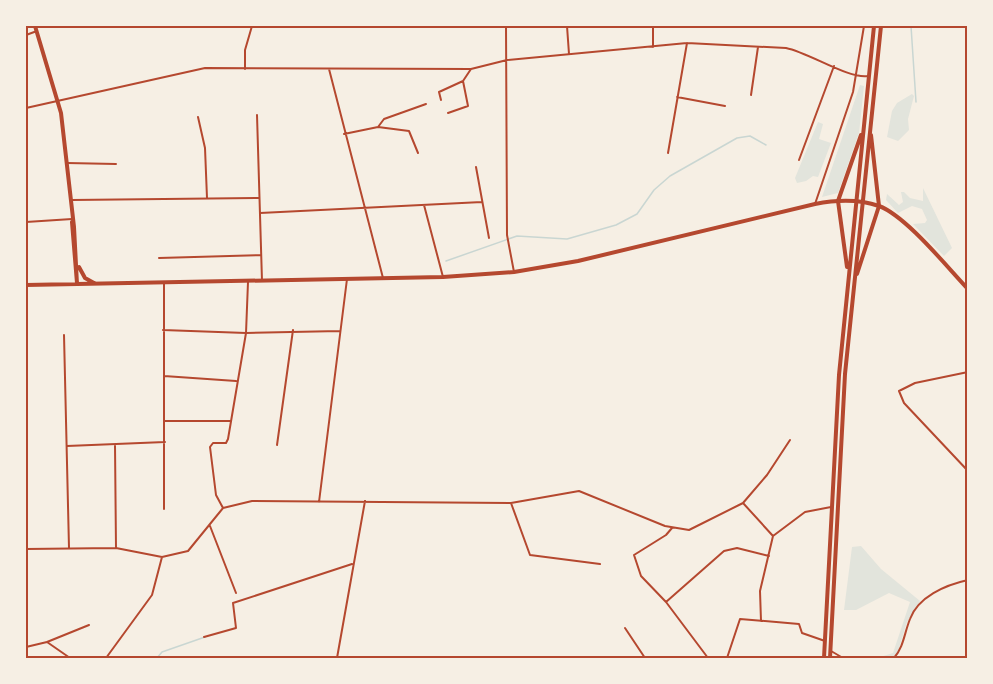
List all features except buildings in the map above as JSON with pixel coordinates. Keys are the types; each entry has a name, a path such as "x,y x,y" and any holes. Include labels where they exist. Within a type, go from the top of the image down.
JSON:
{"main road":[{"path":"35,26 59,99 78,265 77,284"},
{"path":"830,658 845,374 863,195 874,26"},
{"path":"824,658 847,285 855,206 880,26"},
{"path":"847,285 838,201 867,125"},
{"path":"854,285 879,203 867,125"},
{"path":"26,285 443,277 514,272 587,259 815,204 838,201 879,203 968,289"},
{"path":"72,219 77,284"},
{"path":"78,265 85,278 94,283"}],"street":[{"path":"245,69 245,51 252,26"},
{"path":"506,26 507,235 514,272"},
{"path":"567,26 568,54"},
{"path":"653,26 653,47"},
{"path":"815,204 857,77 864,26"},
{"path":"26,35 37,32"},
{"path":"668,153 687,43"},
{"path":"26,108 205,68 471,69 507,60 687,43 799,51 857,77 869,76"},
{"path":"751,94 758,47"},
{"path":"799,160 834,66"},
{"path":"328,69 383,278"},
{"path":"441,100 438,92 463,81 471,69"},
{"path":"448,113 468,106 463,81"},
{"path":"677,97 725,106"},
{"path":"378,127 384,119 426,104"},
{"path":"257,115 262,281"},
{"path":"198,117 205,148 207,198"},
{"path":"344,134 378,127 409,131 418,153"},
{"path":"67,163 116,164"},
{"path":"476,167 489,238"},
{"path":"70,200 258,198"},
{"path":"260,213 482,202"},
{"path":"424,205 443,277"},
{"path":"26,222 72,219"},
{"path":"159,258 261,255"},
{"path":"319,502 347,279"},
{"path":"223,508 216,495 210,447 213,443 228,441 246,333 248,282"},
{"path":"164,283 164,509"},
{"path":"163,330 246,333 292,330 340,331"},
{"path":"277,445 292,330"},
{"path":"64,335 69,548"},
{"path":"968,372 915,382 899,391 904,403 968,471"},
{"path":"164,376 237,381"},
{"path":"165,421 231,421"},
{"path":"26,549 116,548 162,558 188,550 223,508 252,501 511,503 579,491 672,528 689,530 743,503 767,475 790,440"},
{"path":"67,446 165,442"},
{"path":"115,445 116,548"},
{"path":"337,658 365,501"},
{"path":"511,503 531,555 600,564"},
{"path":"743,503 772,536"},
{"path":"761,621 760,591 772,536 804,512 816,508 832,507"},
{"path":"210,526 236,593"},
{"path":"672,528 666,535 634,555 642,576 666,602 708,658"},
{"path":"666,602 724,551 736,548 769,556"},
{"path":"106,658 152,595 162,558"},
{"path":"204,637 237,627 233,603 352,564"},
{"path":"894,658 902,648 910,617 921,600 968,580"},
{"path":"727,658 740,619 799,624 802,633 825,641"},
{"path":"26,647 47,642 89,625"},
{"path":"625,628 645,658"},
{"path":"47,642 70,658"},
{"path":"831,651 843,658"}],"shaded area":[{"path":"860,85 864,86 859,133 838,193 822,197"},
{"path":"912,94 914,96 908,119 909,130 898,141 887,137 892,111 897,103"},
{"path":"818,122 823,124 819,139 831,143 818,177 813,176 797,183 795,178"},
{"path":"923,188 952,248 944,256 913,224 925,223 927,220 922,209 912,206 898,213 886,200 887,194 899,205 903,202 901,192 904,192 910,198 923,201"},
{"path":"861,546 881,569 920,601 907,622 896,658 877,658 893,653 910,602 889,593 856,610 844,610 852,547"}],"waterway":[{"path":"911,26 916,102"},
{"path":"446,261 517,236 567,239 616,225 637,214 654,190 670,176 737,138 750,136 766,145"},
{"path":"157,658 162,652 205,637"}]}
